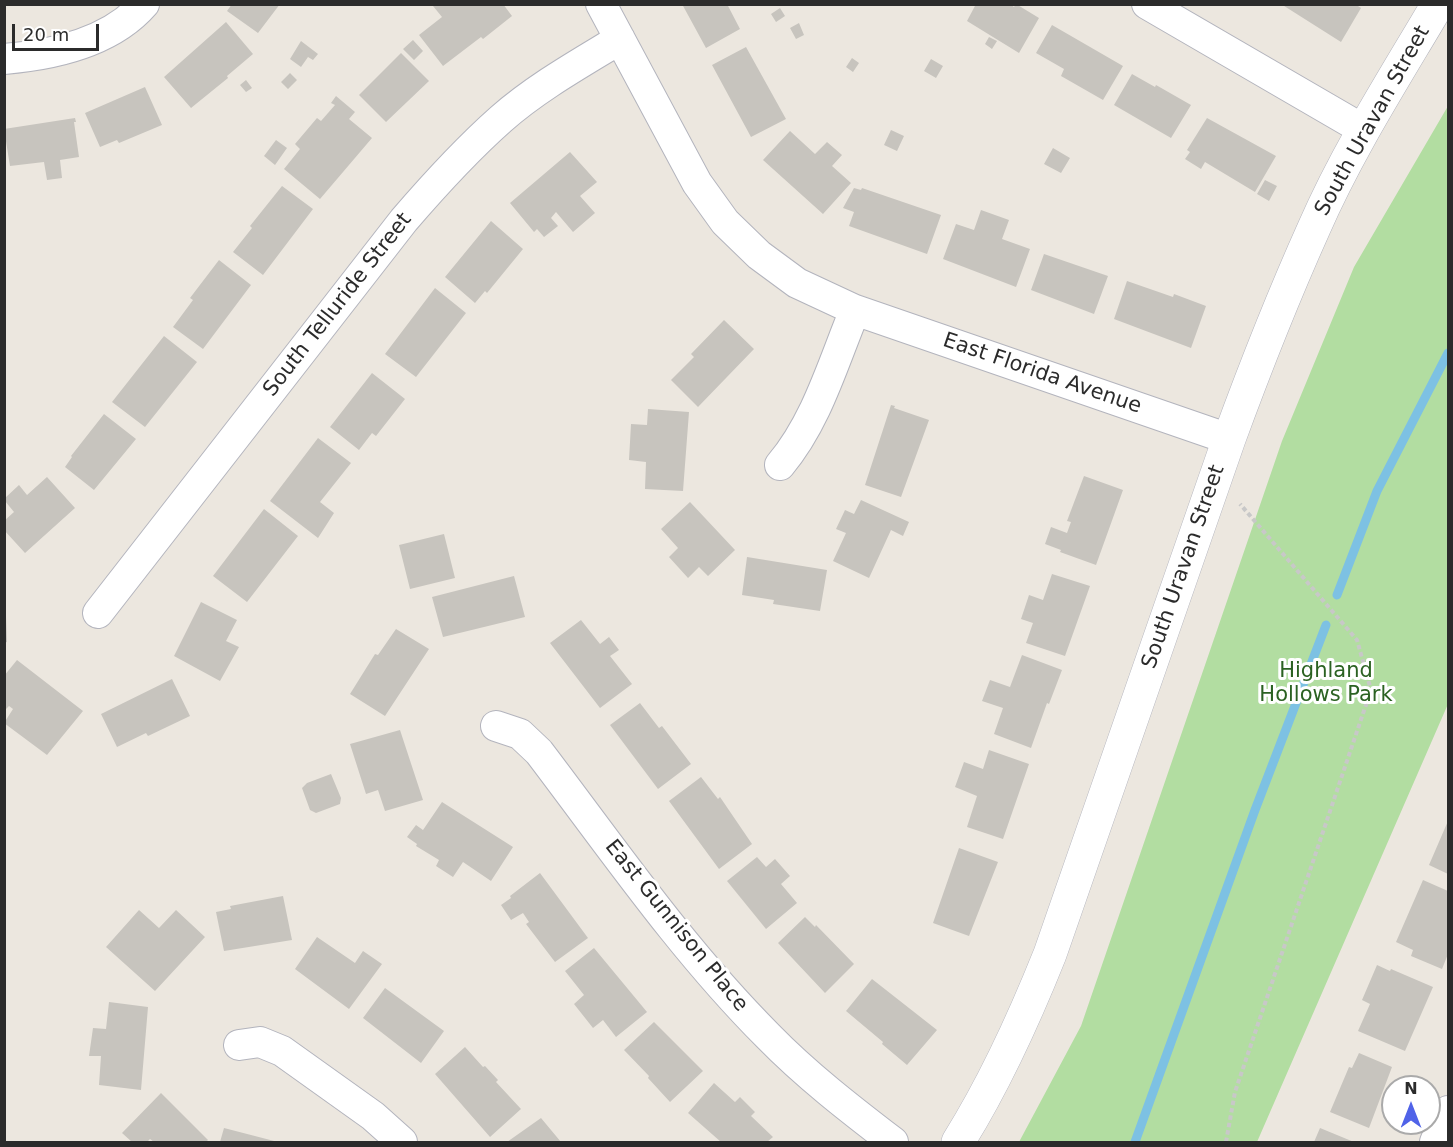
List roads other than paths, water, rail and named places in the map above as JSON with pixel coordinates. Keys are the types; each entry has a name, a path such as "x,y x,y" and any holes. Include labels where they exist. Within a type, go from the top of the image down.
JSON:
{"street":[{"path":"4,59 39,56 81,44 111,30 144,4"},
{"name":"East Florida Avenue","path":"601,4 697,183 725,222 759,255 797,283 855,309 1229,439"},
{"path":"1147,4 1364,130"},
{"name":"South Uravan Street","path":"958,1143 1027,1012 1050,954 1229,439 1252,376 1314,226 1364,130 1438,4"},
{"name":"South Telluride Street","path":"98,613 404,219 450,167 502,118 559,76 620,39"},
{"path":"780,465 807,426 855,309"},
{"name":"East Gunnison Place","path":"496,726 520,734 539,752 694,956 768,1037 825,1089 893,1143"},
{"path":"239,1045 260,1042 282,1052 373,1116 402,1143"},
{"path":"1435,1143 1449,1111"}],"waterway":[{"path":"1337,595 1377,491 1448,353"},
{"path":"1135,1142 1255,810 1326,625"}],"park label":[{"name":"Highland Hollows Park","path":"1326,684"}]}
